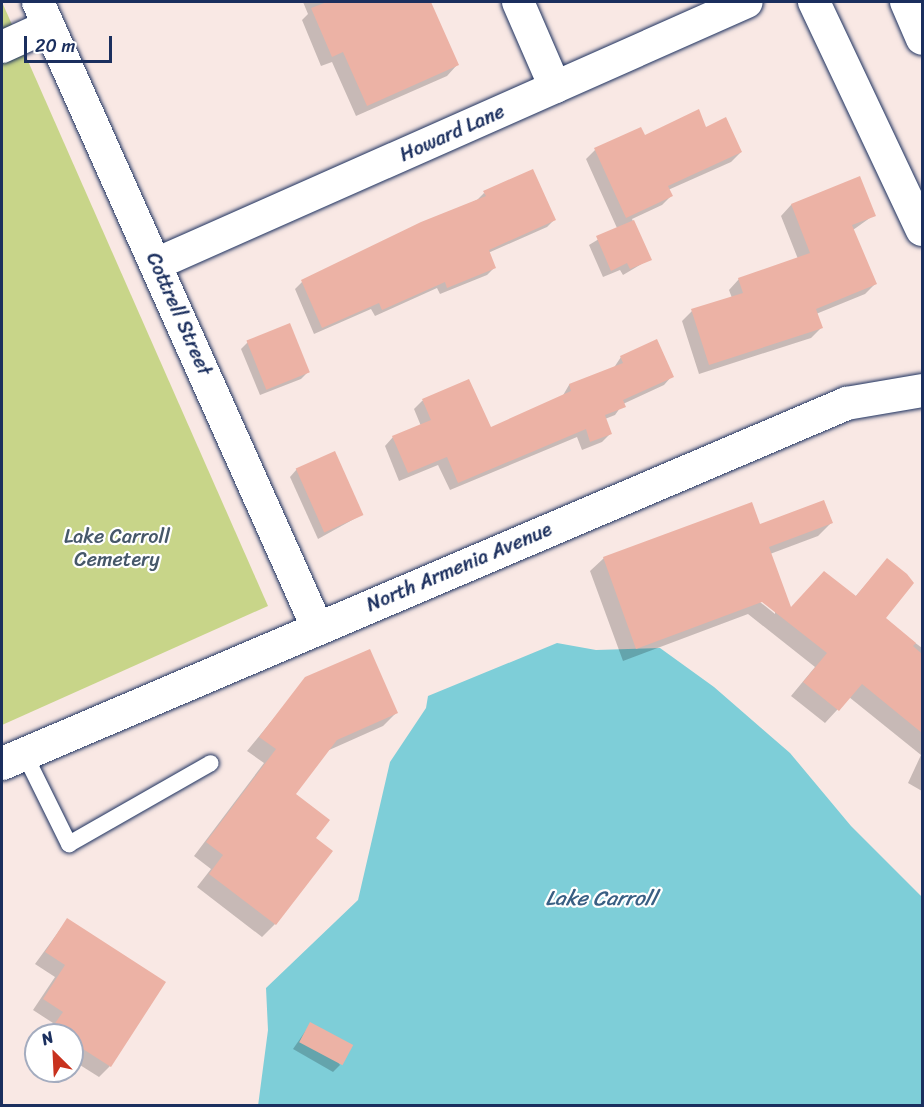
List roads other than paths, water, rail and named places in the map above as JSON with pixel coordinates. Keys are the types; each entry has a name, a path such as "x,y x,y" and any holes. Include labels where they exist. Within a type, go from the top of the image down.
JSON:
{"main road":[{"name":"North Armenia Avenue","path":"13,758 846,403 922,390"}],"street":[{"path":"518,2 555,87"},
{"name":"Howard Lane","path":"156,264 747,2"},
{"path":"814,2 922,230"},
{"path":"906,2 922,39"},
{"path":"2,47 43,14"},
{"name":"Cottrell Street","path":"43,14 317,627"}],"lane":[{"path":"13,758 69,844 211,763"}],"water":[{"name":"Lake Carroll","path":"557,643 596,650 660,648 714,687 790,753 851,826 922,897 922,1105 258,1106 268,1030 266,988 358,900 390,762 426,708 428,696"}],"park label":[{"name":"Lake Carroll Cemetery","path":"117,548"}]}
